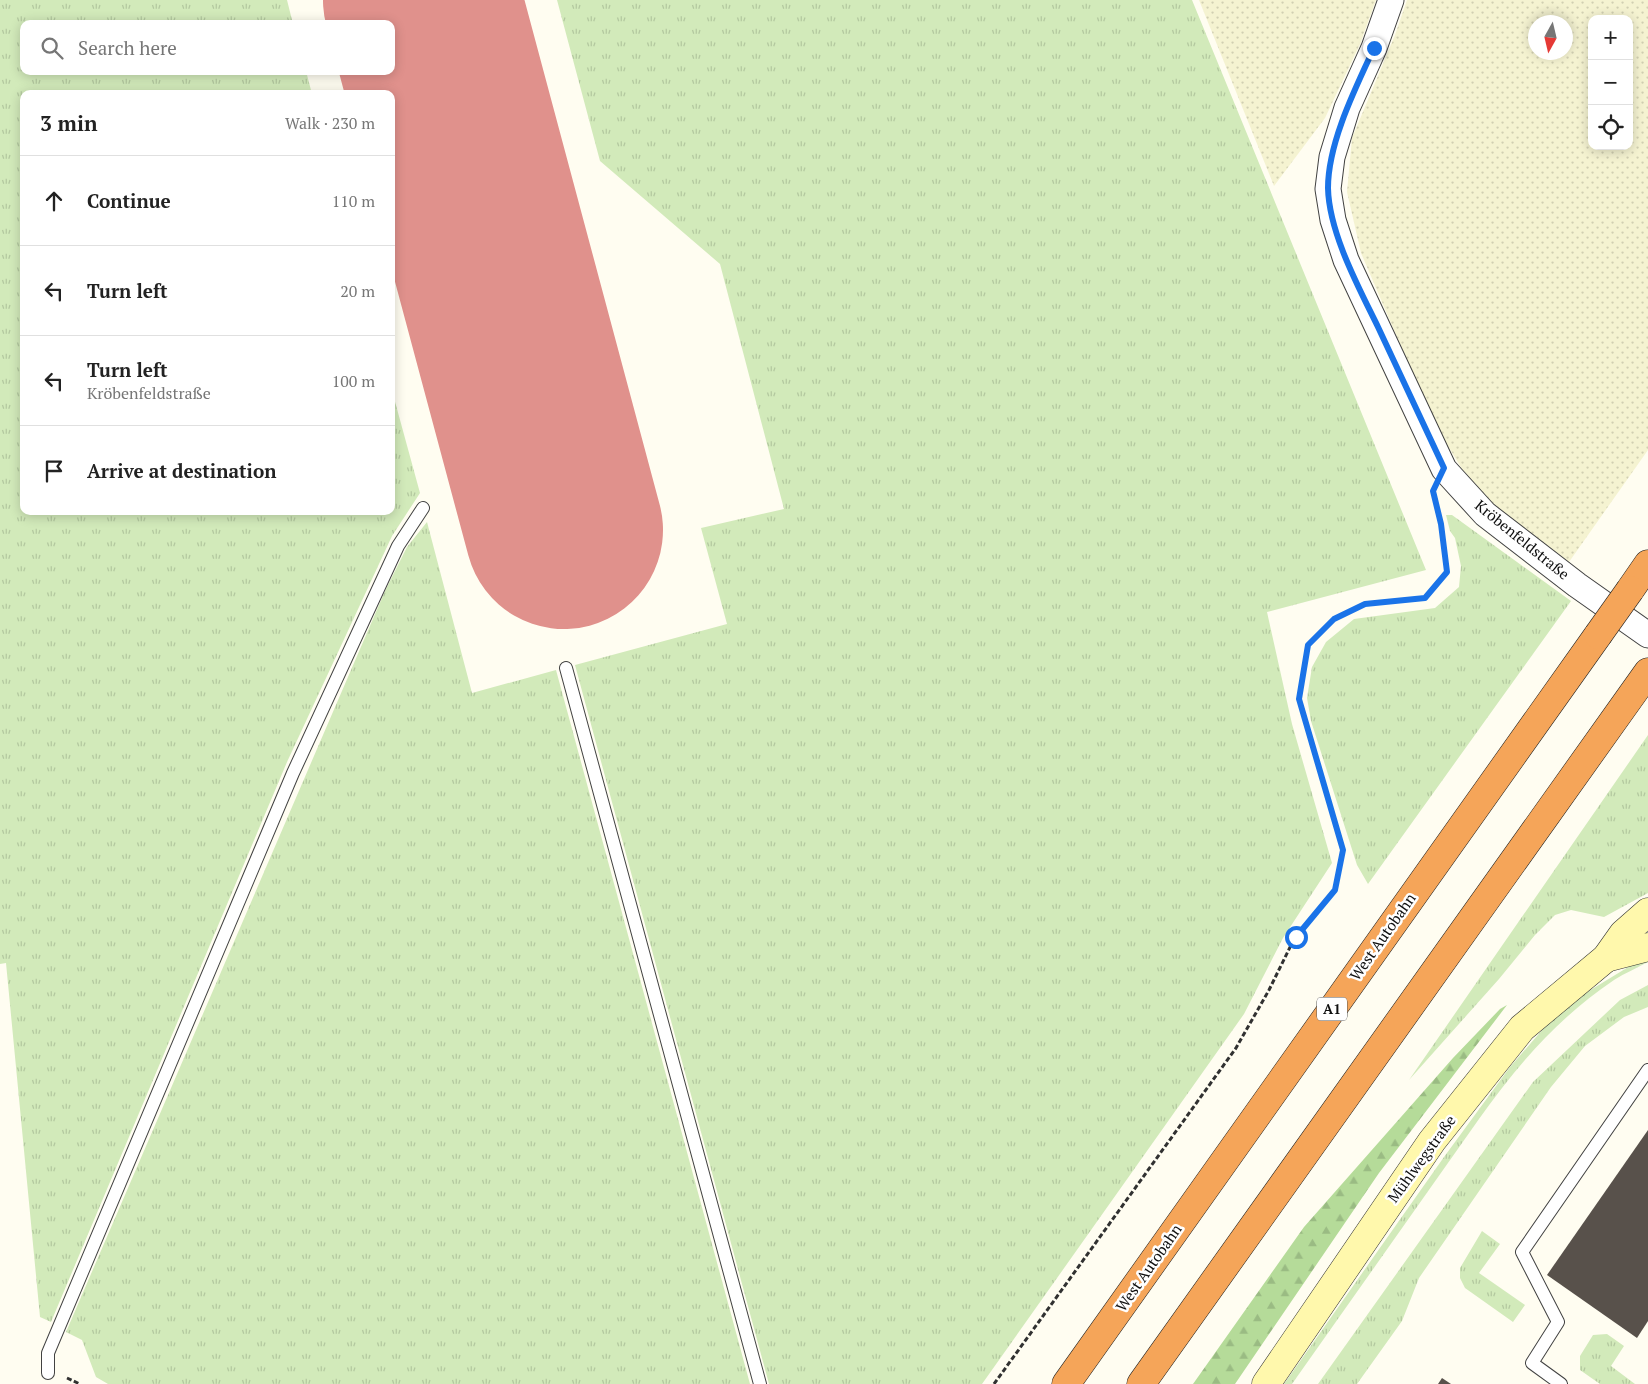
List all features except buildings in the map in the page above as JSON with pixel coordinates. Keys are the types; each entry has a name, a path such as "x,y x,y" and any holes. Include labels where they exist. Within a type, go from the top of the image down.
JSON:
{"highway":[{"name":"West Autobahn","path":"1066,1384 1648,564"},
{"path":"1141,1384 1648,672"}],"street":[{"name":"Kröbenfeldstraße","path":"1391,0 1374,48 1347,108 1332,157 1328,189 1334,220 1346,260 1444,468 1485,514 1577,585 1648,635"},
{"name":"Mühlwegstraße","path":"1266,1384 1432,1141 1522,1028 1606,958 1623,934 1648,912"},
{"name":"Mühlwegstraße","path":"1606,958 1648,946"}],"lane":[{"path":"48,1373 48,1353 293,773 398,546 423,508"},
{"path":"566,668 760,1384"},
{"path":"1561,1384 1532,1363 1558,1322 1522,1252 1648,1070"}],"path":[{"path":"994,1384 1236,1048 1296,937 1335,890 1343,850 1299,699 1308,645 1334,619 1365,604 1425,598 1447,572 1441,524 1433,491 1444,468"}],"shaded area":[{"path":"1199,0 1376,0 1360,44 1325,118 1274,186"},
{"path":"1407,0 1648,0 1648,450 1569,562 1494,506 1462,469 1433,421 1361,253 1347,192 1352,138 1395,35"}],"green space":[{"path":"0,0 287,0 292,20 20,20 20,75 307,75 311,90 20,90 20,515 395,515 395,402 420,493 392,536 287,762 51,1322 40,1317 6,963 0,964"},
{"path":"557,0 1192,0 1426,570 1267,612 1292,724 1332,863 1283,938 1244,1014 982,1384 769,1384 575,665 727,624 701,528 784,509 720,264 600,161"},
{"path":"1446,515 1452,515 1571,601 1368,884 1357,865 1311,721 1307,698 1312,667 1326,642 1354,619 1435,608 1459,587 1461,566 1455,538 1450,531"},
{"path":"427,522 472,693 556,670 750,1384 108,1384 96,1377 82,1340 66,1332 385,591 407,547"},
{"path":"1648,735 1648,893 1604,917 1571,910 1555,915 1535,935 1499,979 1409,1080"},
{"path":"1648,955 1648,962 1614,980 1575,1010 1524,1061 1493,1099 1292,1384 1284,1384 1510,1067 1550,1021 1579,997"},
{"path":"1648,985 1648,1007 1624,1017 1585,1046 1551,1087 1419,1278 1402,1321 1357,1384 1318,1384 1533,1082 1620,1000"},
{"path":"1507,1005 1379,1173 1235,1384 1193,1384 1304,1227 1453,1058 1500,1009"},
{"path":"1482,1231 1500,1244 1479,1273 1525,1305 1513,1322 1465,1288 1460,1278 1460,1268"},
{"path":"1607,1334 1624,1346 1611,1366 1635,1384 1600,1384 1580,1370 1580,1356 1593,1335"}],"runway":[{"path":"422,0 564,530"}],"route":[{"path":"1296,937 1335,890 1343,850 1299,699 1308,645 1334,619 1365,604 1425,598 1447,572 1441,524 1433,491 1444,468 1346,260 1334,220 1328,189 1332,157 1347,108 1374,48"}]}
